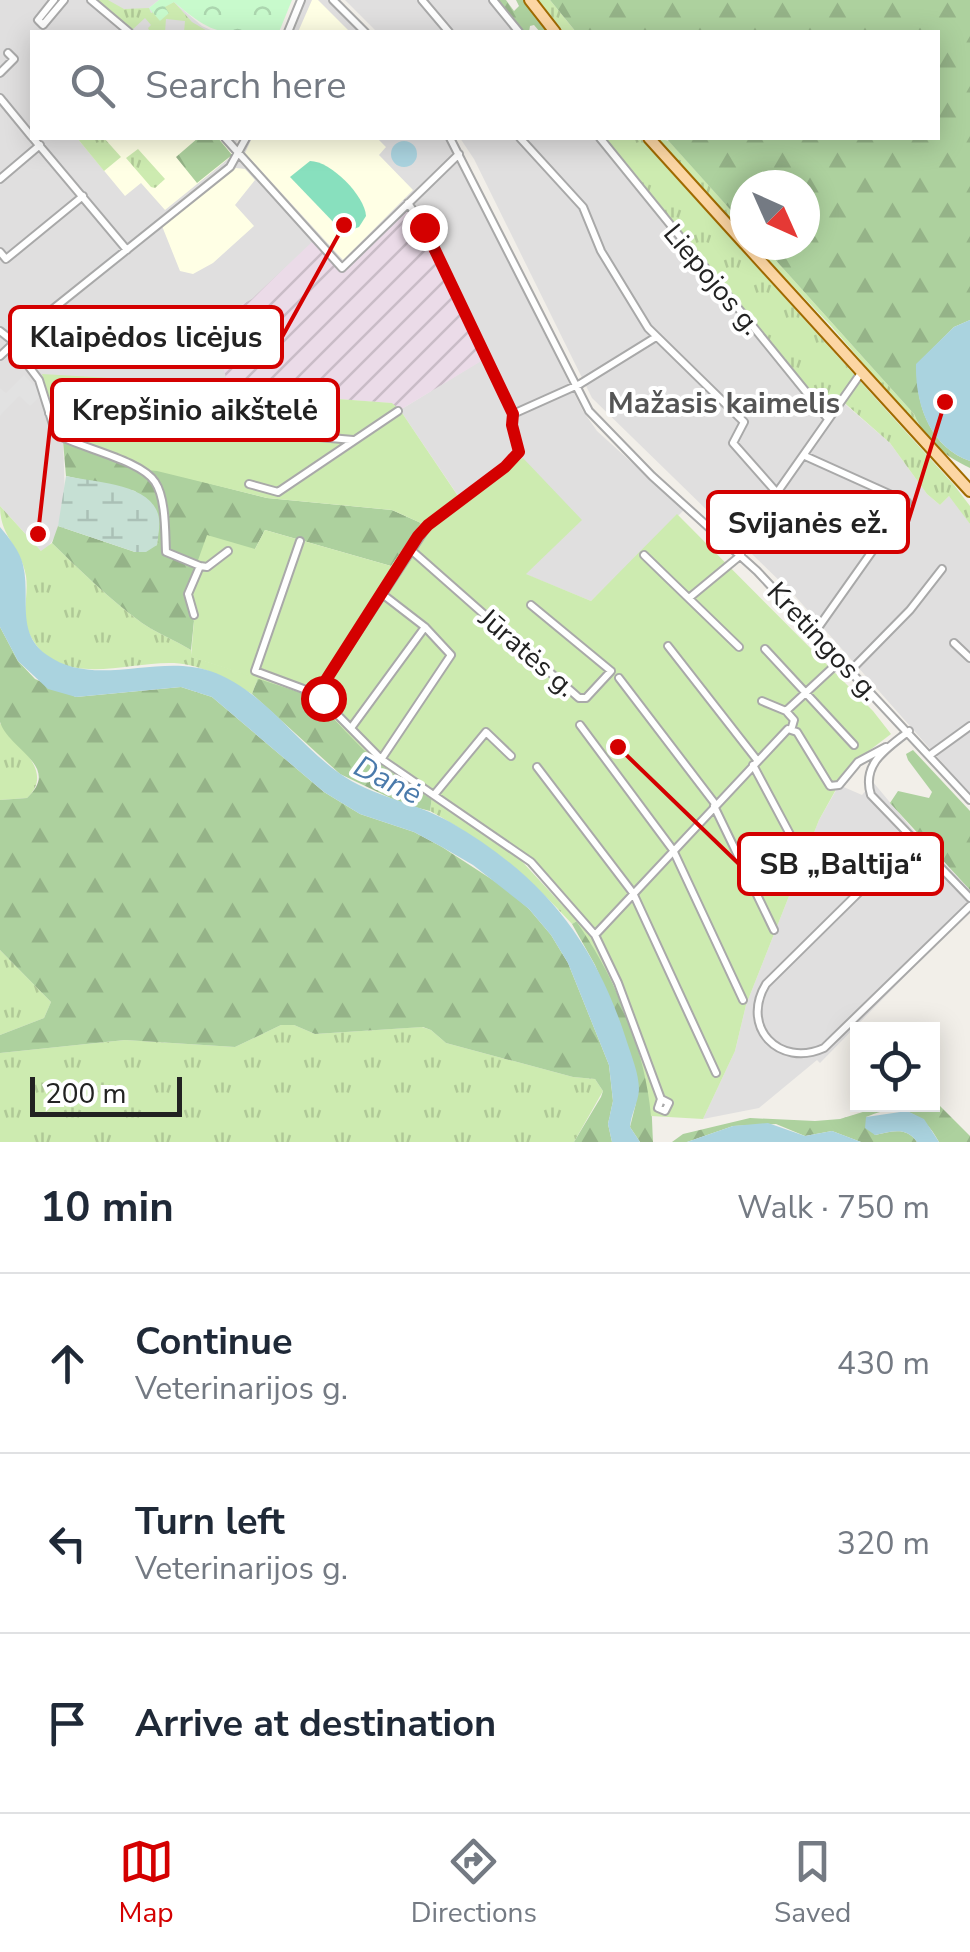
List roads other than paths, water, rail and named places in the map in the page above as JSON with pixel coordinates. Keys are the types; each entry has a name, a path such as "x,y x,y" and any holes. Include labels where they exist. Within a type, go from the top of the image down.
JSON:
{"main road":[{"path":"530,0 553,30"},
{"name":"Liepojos g.","path":"651,140 730,227"},
{"name":"Liepojos g.","path":"760,260 970,490"},
{"name":"Liepojos g.","path":"949,470 970,501"}],"street":[{"path":"54,0 38,20 43,25 64,0"},
{"path":"90,0 127,30"},
{"path":"289,30 301,0"},
{"path":"333,0 363,30"},
{"path":"422,0 448,30"},
{"path":"493,0 516,30"},
{"path":"0,73 14,59 8,53"},
{"path":"0,98 30,133"},
{"path":"35,140 127,250"},
{"path":"227,140 342,268 459,154"},
{"path":"0,356 230,167 245,140"},
{"name":"Kretingos g.","path":"451,140 589,411 612,438 739,553 970,800"},
{"path":"522,140 582,207 600,251 656,337 744,422 733,443 778,494"},
{"name":"Liepojos g.","path":"602,140 828,419"},
{"path":"0,178 40,146"},
{"path":"0,252 6,260 83,196"},
{"path":"317,694 428,525 516,458 519,446 512,425 513,414 424,227 408,202"},
{"path":"0,331 39,380 56,434 152,478 160,498 166,552 207,566 228,551"},
{"path":"513,414 574,386 656,337"},
{"path":"689,598 739,553 861,373"},
{"path":"249,484 278,492 398,411"},
{"path":"49,413 352,440"},
{"path":"805,456 907,502 815,632"},
{"path":"300,541 255,671 317,694 382,758 526,857 595,935 618,983 660,1099"},
{"name":"Jūratės g.","path":"410,549 579,698 586,698 610,671 531,605"},
{"path":"644,555 739,647"},
{"path":"194,615 188,594 200,566"},
{"path":"851,670 910,610 942,569"},
{"path":"382,593 425,627 451,655 382,758"},
{"path":"351,728 425,627"},
{"path":"954,643 970,658"},
{"path":"668,646 755,763 801,855"},
{"path":"765,649 854,744"},
{"path":"786,711 842,660"},
{"path":"619,678 715,806 774,930"},
{"path":"595,935 792,728 794,720 786,711 762,700"},
{"path":"580,725 673,850 744,1000"},
{"path":"930,755 970,726"},
{"path":"792,728 830,786 839,784 858,762 909,732"},
{"path":"434,795 486,732 511,756"},
{"path":"886,747 870,771 868,787 875,800 970,898"},
{"path":"537,768 633,893 716,1073"},
{"path":"912,840 766,984 758,1001 757,1016 771,1042 798,1054 824,1048 970,906"}],"water":[{"path":"404,141 413,145 417,154 413,163 404,167 395,163 391,154 395,145"},
{"path":"970,320 970,461 935,435 922,409 916,364 954,327"},
{"path":"0,527 22,560 27,625 37,646 47,655 65,665 85,669 190,667 229,679 263,703 339,773 365,788 450,822 482,842 537,887 580,940 613,1003 638,1077 639,1090 630,1127 640,1142 612,1142 608,1124 613,1101 609,1065 568,963 529,909 473,865 442,847 414,832 360,814 324,792 212,697 181,687 76,697 48,689 18,661 0,627"},
{"path":"909,1112 924,1119 939,1142 917,1142 898,1131 875,1135 865,1128 866,1117"},
{"path":"768,1123 805,1136 832,1131 861,1142 687,1142 733,1126"}],"place":[{"name":"Klaipėdos licėjus","path":"344,225"},
{"name":"Svijanės ež.","path":"945,402"},
{"name":"Krepšinio aikštelė","path":"38,534"},
{"name":"SB „Baltija“","path":"618,747"}],"district":[{"name":"Mažasis kaimelis","path":"724,403"}],"water label":[{"name":"Danė","path":"388,780"}]}
